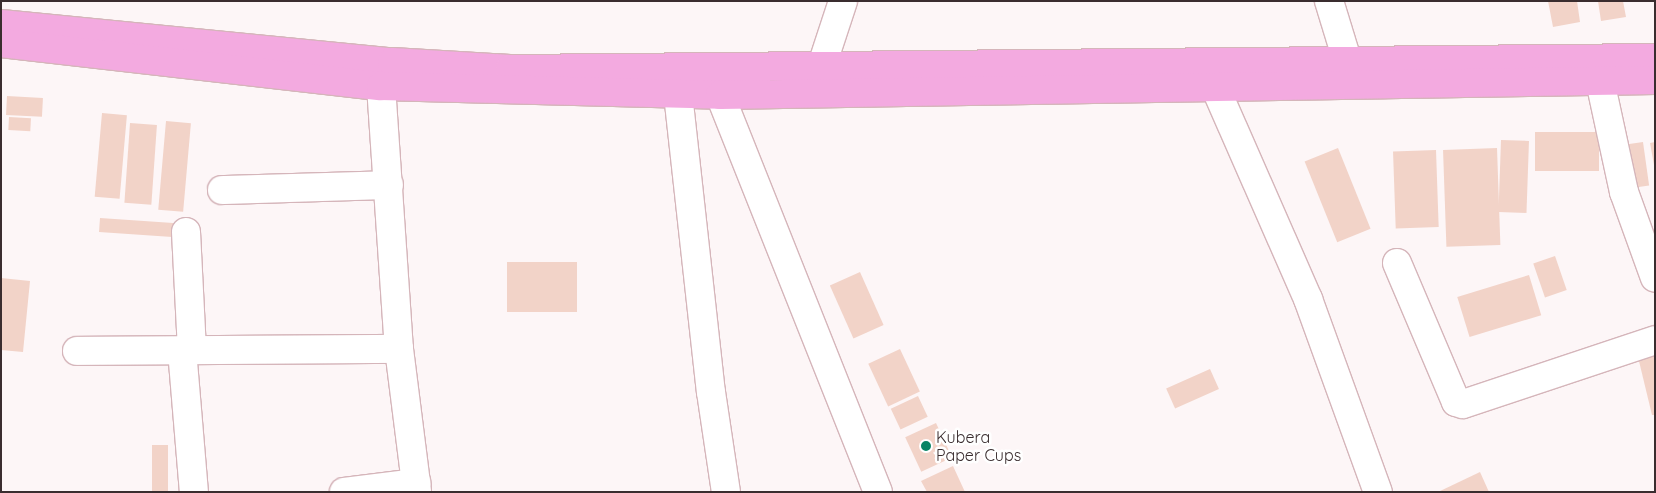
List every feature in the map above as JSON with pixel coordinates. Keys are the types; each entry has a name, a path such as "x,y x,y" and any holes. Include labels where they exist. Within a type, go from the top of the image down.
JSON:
{"highway":[{"path":"1,24 392,62 510,69 1655,58"},
{"path":"1,43 380,86 678,94 1655,80"}],"street":[{"path":"822,65 843,1"},
{"path":"1329,1 1347,60"},
{"path":"1600,81 1624,192 1655,278"},
{"path":"344,492 416,487 399,348 389,185 380,86"},
{"path":"1214,87 1308,299 1378,492"},
{"path":"678,94 711,392 726,492"},
{"path":"720,94 878,492"},
{"path":"222,190 389,185"},
{"path":"186,232 187,350 194,492"},
{"path":"1397,263 1456,402 1463,404 1655,340"},
{"path":"77,351 399,348"}],"building":[{"path":"1548,1 1577,1 1580,22 1553,27"},
{"path":"1598,1 1623,1 1626,17 1601,21"},
{"path":"7,96 43,98 42,117 6,115"},
{"path":"102,113 127,115 120,199 95,197"},
{"path":"9,117 31,118 30,131 8,130"},
{"path":"166,121 191,123 183,212 158,210"},
{"path":"130,123 157,125 151,205 124,203"},
{"path":"1535,132 1599,132 1599,171 1535,171"},
{"path":"1501,140 1529,141 1526,213 1498,212"},
{"path":"1643,142 1649,186 1628,188 1622,145"},
{"path":"1655,142 1655,165 1654,165 1650,143"},
{"path":"1338,148 1371,229 1337,242 1305,161"},
{"path":"1497,148 1500,245 1446,247 1443,150"},
{"path":"1436,150 1439,227 1396,228 1393,152"},
{"path":"100,218 177,223 176,237 99,232"},
{"path":"1555,256 1567,290 1545,298 1533,263"},
{"path":"507,262 577,262 577,312 507,312"},
{"path":"860,272 884,325 853,338 830,285"},
{"path":"1529,275 1541,315 1470,337 1457,297"},
{"path":"1,278 30,281 23,352 1,350"},
{"path":"900,349 920,392 888,406 868,364"},
{"path":"1655,354 1655,415 1652,415 1638,357"},
{"path":"1210,369 1219,389 1175,409 1166,389"},
{"path":"918,396 928,417 901,430 891,409"},
{"path":"936,423 952,457 921,472 905,437"},
{"path":"152,445 168,445 168,492 152,492"},
{"path":"953,466 965,492 927,492 921,481"},
{"path":"1480,472 1489,492 1438,492"}],"place":[{"name":"Kubera Paper Cups","path":"926,446"}]}
